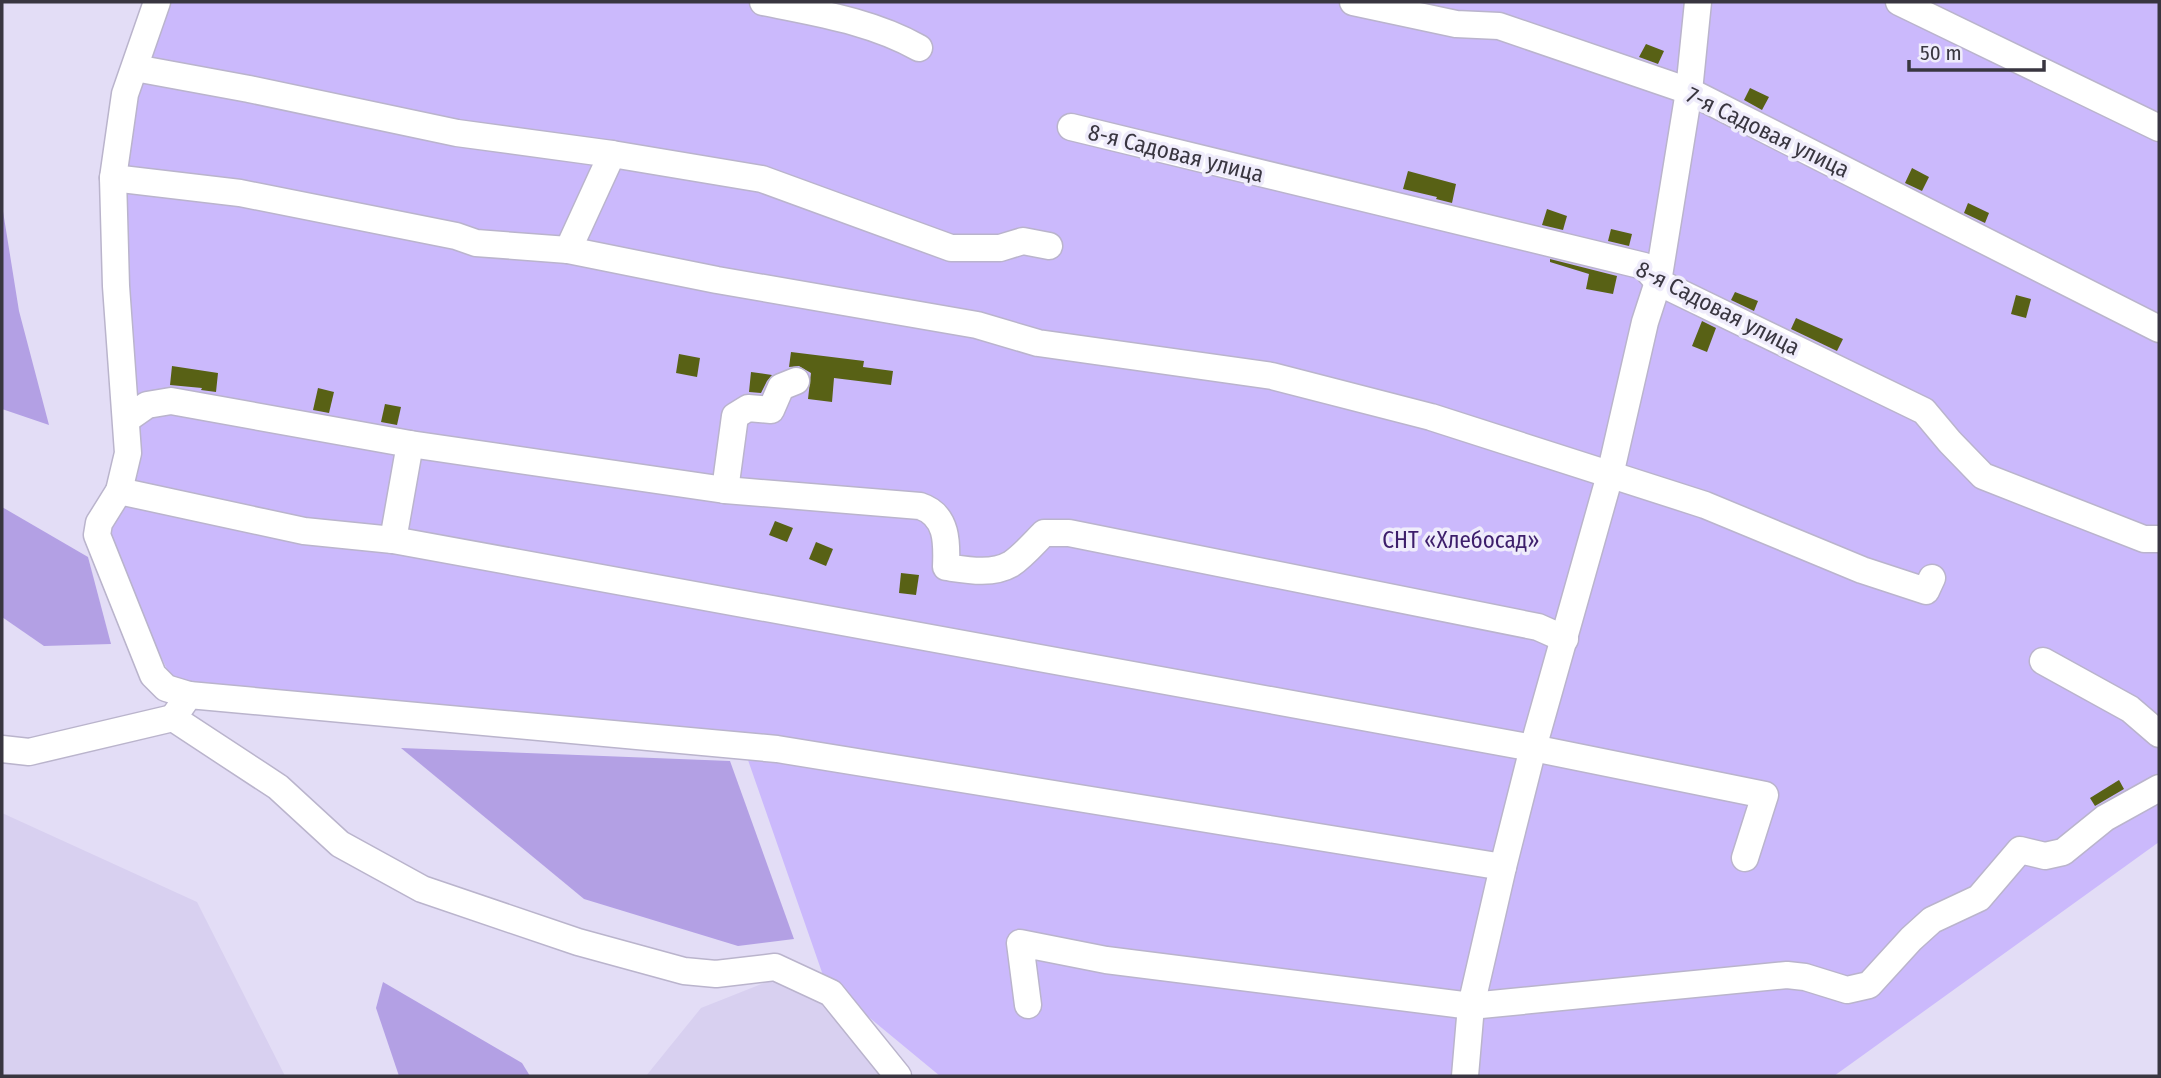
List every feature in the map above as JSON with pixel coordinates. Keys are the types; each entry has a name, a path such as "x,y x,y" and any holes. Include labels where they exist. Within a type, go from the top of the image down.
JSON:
{"lane":[{"path":"157,2 125,94 113,178 116,286 128,453 119,491 99,523 97,535 153,675 166,688 190,695 777,749 1503,867"},
{"path":"763,2 855,22 898,37 919,48"},
{"name":"7-я Садовая улица","path":"1353,2 1456,23 1499,26 1689,91 2159,329"},
{"path":"1465,1076 1471,1006 1503,867 1533,748 1610,475 1645,322 1658,282 1689,91 1698,2"},
{"path":"1899,2 2159,128"},
{"path":"135,68 457,133 612,154 762,179 951,248 1000,248 1023,241 1049,246"},
{"name":"8-я Садовая улица","path":"1071,127 1644,266 1658,282 1924,411 1983,476 2144,539 2159,539"},
{"path":"568,250 612,154"},
{"path":"113,178 240,193 456,236 476,243 568,250 718,280 977,325 1038,343 1272,376 1431,417 1705,505 1862,570 1926,591 1932,578"},
{"path":"725,490 734,416 748,408 771,410 781,387 796,381"},
{"path":"127,419 147,405 171,401 410,444 725,490 926,508 938,520 947,536 946,568 977,572 1001,568 1012,563 1044,533 1069,533 1538,627 1565,639"},
{"path":"393,540 410,444"},
{"path":"119,491 304,531 393,540 1533,748 1765,795 1745,858"},
{"path":"2043,661 2130,709 2159,734"},
{"path":"2,749 29,752 173,718 190,695"},
{"path":"173,718 278,787 340,844 422,889 578,942 684,971 716,974 775,967 831,993 898,1076"},
{"path":"1028,1005 1020,943 1106,960 1471,1006 1787,975 1805,977 1839,989 1856,990 1873,982 1911,939 1932,920 1979,898 2020,850 2045,856 2063,852 2105,818 2159,788"}],"shaded area":[{"path":"2,205 19,311 49,425 2,409"},
{"path":"2,507 88,557 111,644 44,646 2,617"},
{"path":"401,748 730,761 794,939 738,946 584,899"},
{"path":"2,813 197,902 285,1076 2,1076"},
{"path":"797,970 913,1076 646,1076 701,1008"},
{"path":"383,982 522,1063 530,1076 399,1076 376,1008"}],"green space":[{"name":"СНТ «Хлебосад»","path":"159,2 2159,2 2159,842 1834,1076 940,1076 825,981 741,740 175,686 101,532 138,474 113,286 118,117"}],"building":[{"path":"1646,44 1664,51 1658,64 1639,57"},
{"path":"1750,88 1769,97 1762,110 1744,100"},
{"path":"1912,168 1929,177 1922,191 1905,183"},
{"path":"1408,171 1456,184 1452,203 1403,189"},
{"path":"1968,203 1989,213 1985,223 1964,213"},
{"path":"1547,209 1567,216 1563,230 1542,225"},
{"path":"1611,229 1632,234 1629,246 1608,241"},
{"path":"1550,259 1617,276 1613,294 1586,289 1589,274 1550,262"},
{"path":"1735,292 1758,301 1754,311 1731,300"},
{"path":"2016,295 2031,299 2026,318 2011,314"},
{"path":"1796,318 1843,339 1837,351 1791,329"},
{"path":"1702,321 1716,328 1707,352 1692,346"},
{"path":"791,352 864,361 863,367 893,371 891,385 834,378 832,402 808,399 811,373 799,366 789,367"},
{"path":"679,354 700,358 697,377 676,373"},
{"path":"172,366 218,373 216,392 170,385"},
{"path":"751,372 772,375 761,393 749,392"},
{"path":"318,388 334,392 329,413 313,410"},
{"path":"385,404 401,407 397,425 381,422"},
{"path":"775,521 793,528 787,542 769,535"},
{"path":"816,542 833,549 826,566 809,559"},
{"path":"901,573 919,575 916,595 899,593"},
{"path":"2119,780 2124,789 2095,806 2090,798"}]}
